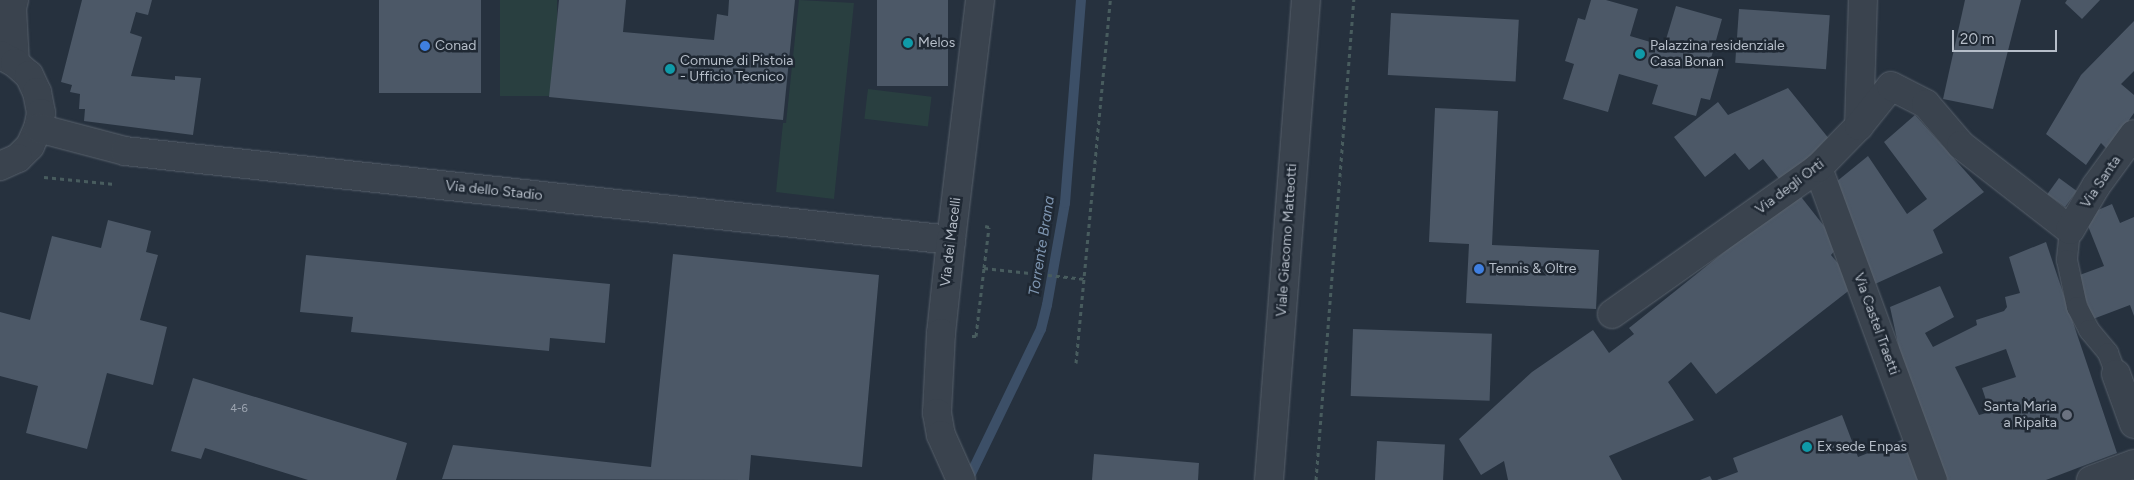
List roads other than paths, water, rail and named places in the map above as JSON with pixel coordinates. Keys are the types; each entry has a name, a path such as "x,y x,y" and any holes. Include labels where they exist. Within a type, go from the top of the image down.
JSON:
{"street":[{"name":"Via dei Macelli","path":"961,480 941,435 937,396 941,332 980,0"},
{"name":"Viale Giacomo Matteotti","path":"1269,480 1306,0"},
{"path":"1859,126 1862,0"},
{"path":"0,166 18,158 30,146 38,128 41,113 38,92 29,75 8,59 9,11"},
{"name":"Via degli Orti","path":"1612,314 1818,168 1859,126 1891,86 1926,104 1961,145 2070,230"},
{"name":"Via dello Stadio","path":"38,128 126,151 951,240"},
{"name":"Via Santa","path":"2070,230 2096,186 2134,134"},
{"name":"Via Castel Traetti","path":"1818,168 1933,480"},
{"path":"2116,374 2134,424"},
{"path":"2091,480 2132,468"}],"lane":[{"path":"2070,230 2067,260 2077,307 2089,330 2097,337 2108,353 2116,374"}],"waterway":[{"name":"Torrente Brana","path":"968,480 1041,329 1047,305 1065,203 1081,0"}],"place":[{"name":"Melos","path":"908,43"},
{"name":"Conad","path":"425,46"},
{"name":"Palazzina residenziale Casa Bonan","path":"1640,54"},
{"name":"Comune di Pistoia - Ufficio Tecnico","path":"670,69"},
{"name":"Tennis & Oltre","path":"1479,269"},
{"name":"Santa Maria a Ripalta","path":"2067,415"},
{"name":"Ex sede Enpas","path":"1807,447"}]}
